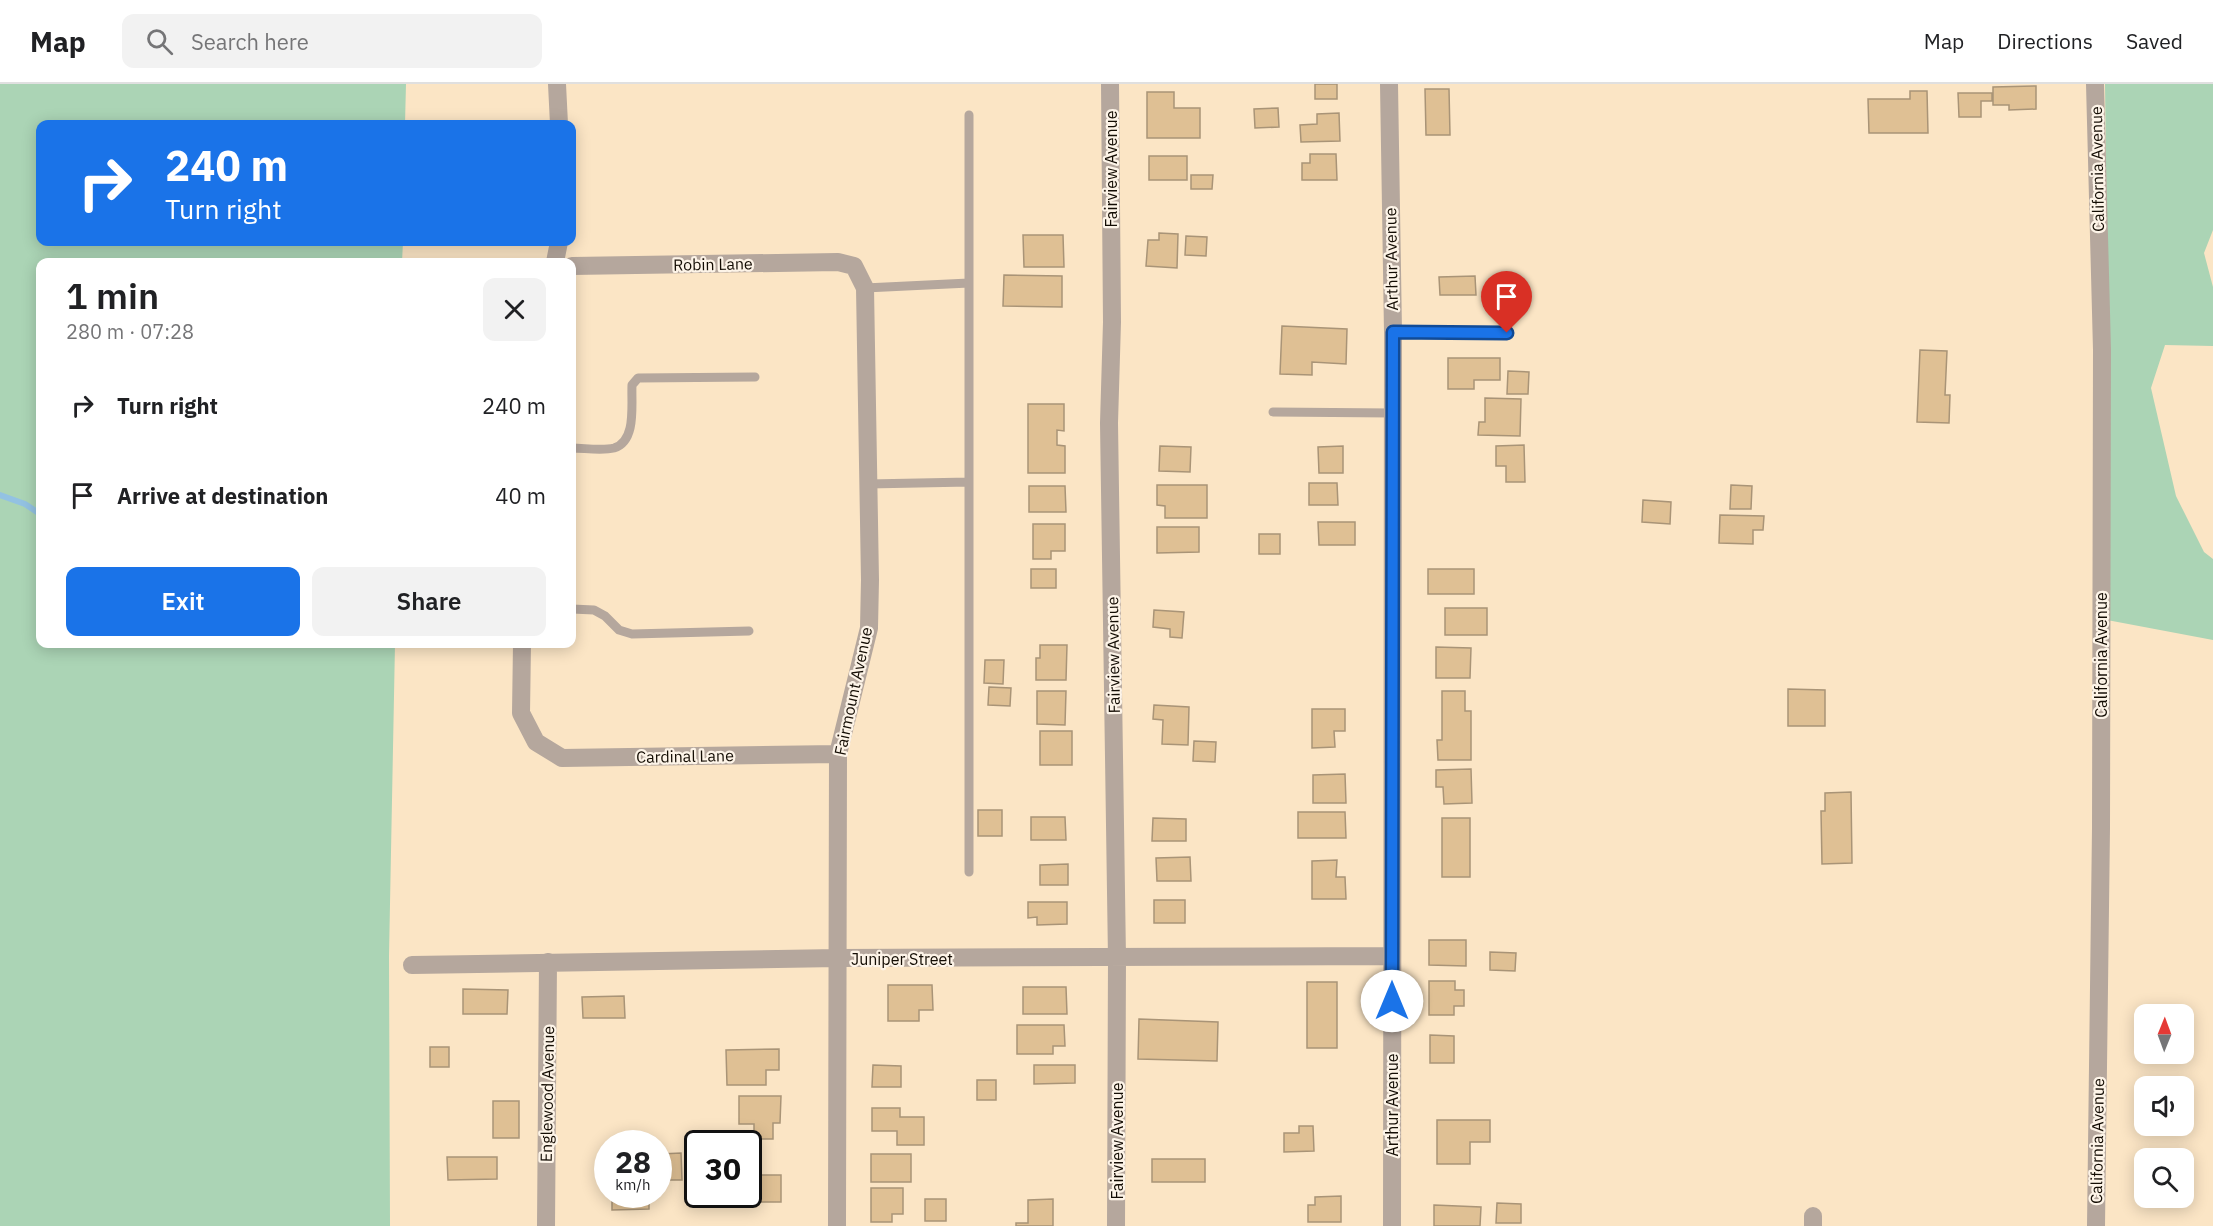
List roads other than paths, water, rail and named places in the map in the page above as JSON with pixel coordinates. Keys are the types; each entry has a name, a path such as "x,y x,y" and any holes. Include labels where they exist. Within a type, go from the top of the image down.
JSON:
{"street":[{"path":"557,84 559,120"},
{"name":"Fairview Avenue","path":"1110,84 1112,322 1109,423 1117,958 1116,1226"},
{"name":"Arthur Avenue","path":"1389,84 1393,332 1392,1226"},
{"name":"California Avenue","path":"2095,84 2102,350 2101,828 2096,1226"},
{"name":"Robin Lane","path":"576,266 838,262 854,266"},
{"name":"Fairmount Avenue","path":"837,1226 838,754 869,628 865,288 854,266"},
{"name":"Cardinal Lane","path":"522,648 521,713 536,742 562,758 838,754"},
{"name":"Juniper Street","path":"412,965 838,958 1392,956"},
{"name":"Englewood Avenue","path":"546,1226 548,962"}],"lane":[{"path":"969,115 969,872"},
{"path":"865,288 969,283"},
{"path":"1393,332 1507,333"},
{"path":"576,448 613,448 624,443 630,432 632,385 638,378 754,377"},
{"path":"1273,412 1392,413"},
{"path":"868,484 969,482"},
{"path":"576,609 594,610 605,616 619,630 632,634 749,631"}],"waterway":[{"path":"0,495 25,504 36,511"}]}
